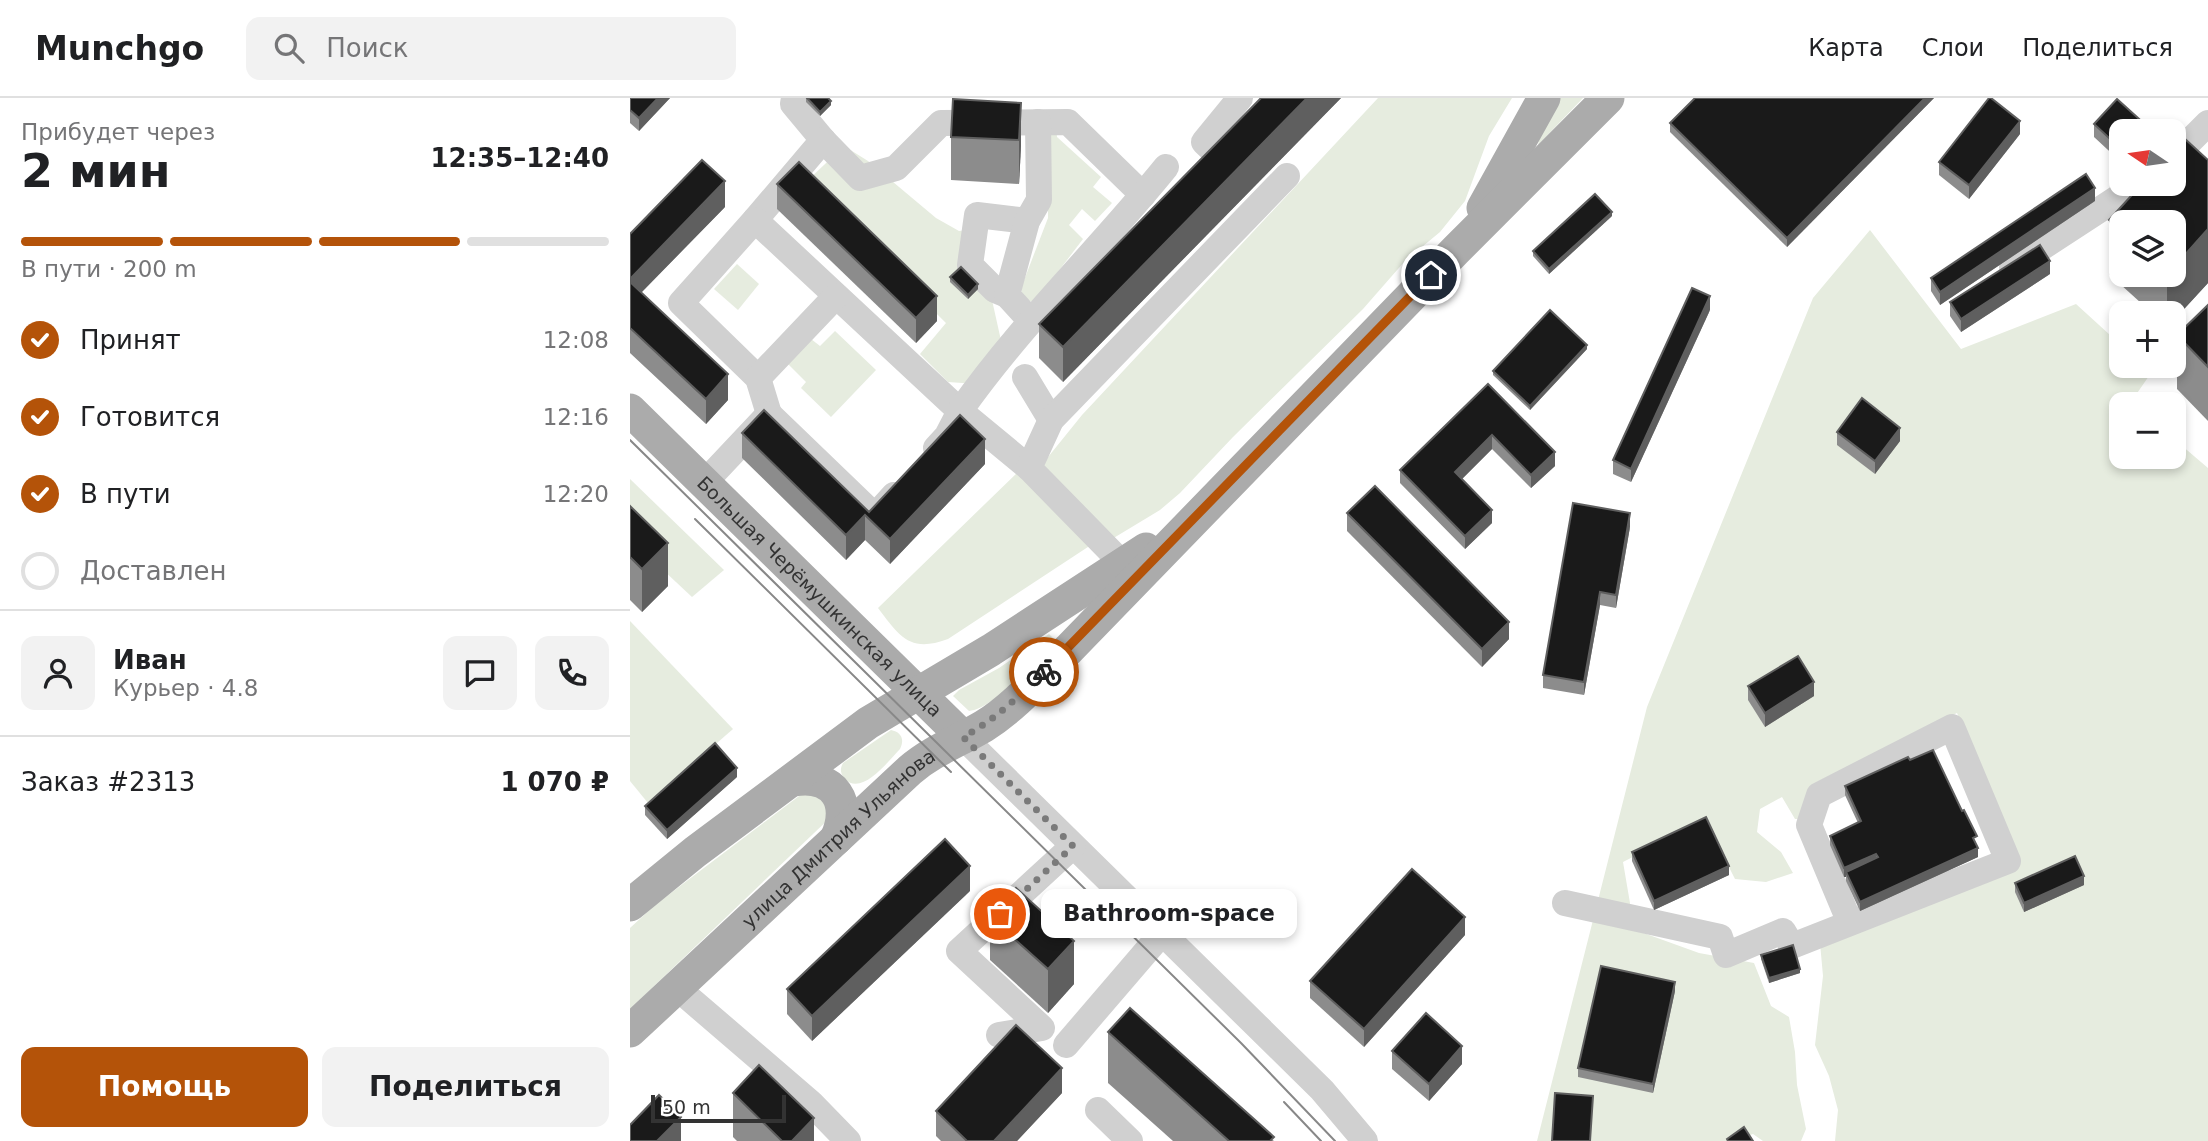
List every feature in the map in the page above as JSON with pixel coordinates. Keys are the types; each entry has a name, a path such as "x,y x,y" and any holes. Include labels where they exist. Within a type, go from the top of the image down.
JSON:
{"main road":[{"name":"улица Дмитрия Ульянова","path":"1455,251 1479,215 1544,98"},
{"name":"улица Дмитрия Ульянова","path":"630,1031 881,796 925,758 1003,712 1041,676 1608,98"},
{"name":"Большая Черёмушкинская улица","path":"630,410 963,737"},
{"name":"улица Дмитрия Ульянова","path":"630,905 695,852 868,723 991,650 1203,509"},
{"path":"833,749 834,769 844,786 862,796 881,796"},
{"path":"794,780 818,779 837,793 844,816 836,839"}],"street":[{"path":"794,98 793,104 860,178 896,169 941,123 1068,122 1143,195"},
{"path":"1228,165 1204,142 1240,98"},
{"path":"1007,295 1027,220 1039,200 1038,122"},
{"path":"2186,145 2208,123"},
{"path":"823,140 681,303 758,377 769,414 875,516 947,436 960,411 985,376 1030,320 1166,167"},
{"path":"1029,468 1051,420 1258,194 1287,176"},
{"path":"1993,279 2121,196"},
{"path":"1027,220 977,215 970,265 995,290 1007,295 1030,320"},
{"path":"755,220 960,411 1029,468 1123,564"},
{"path":"758,377 836,296"},
{"path":"1025,377 1051,420"},
{"path":"704,483 769,414"},
{"path":"1565,902 1720,937 1726,955 1783,931 1793,946 2008,862 1952,727 1819,794 1809,825 1850,923"},
{"name":"Большая Черёмушкинская улица","path":"963,737 1322,1090 1365,1141"},
{"path":"999,1035 1042,1028 959,951 1073,846"},
{"path":"1066,1045 1163,932"},
{"path":"677,987 811,1103 848,1141"},
{"path":"1098,1111 1130,1141"}],"shaded area":[{"path":"1378,98 1512,98 1489,136 1465,201 1440,232 1405,261 1363,309 1180,493 1160,510 1112,539 1040,467 1082,415"},
{"path":"1560,98 1583,98 1538,145 1540,134"},
{"path":"1056,126 1057,137 1101,177 1093,187 1112,203 1095,221 1082,209 1069,225 1083,239 1041,294 1038,302 1030,301 1022,296 1021,288 1048,218 1048,127"},
{"path":"844,146 868,161 936,218 959,231 982,228 977,267 992,300 1002,345 977,384 948,382 920,354 946,323 805,183"},
{"path":"1870,230 1961,349 2076,304 2109,334 2109,378 2148,378 2138,392 2109,392 2109,469 2186,469 2186,449 2208,468 2208,1141 1835,1141 1838,1110 1829,1076 1815,1045 1823,976 1820,943 2018,863 1957,713 1817,782 1820,819 1795,819 1782,797 1760,809 1757,832 1781,852 1793,873 1766,882 1735,879 1705,820 1623,862 1630,903 1627,927 1699,953 1754,963 1771,1006 1789,1017 1797,1085 1806,1129 1801,1141 1763,1141 1753,1134 1733,1141 1537,1141 1647,707 1813,298"},
{"path":"737,264 759,284 738,310 714,289"},
{"path":"835,331 876,370 831,417 801,388 806,382 787,363 811,339 820,346"},
{"path":"1022,468 1094,543 948,639 924,644 907,640 878,608"},
{"path":"630,479 724,570 692,597 630,539"},
{"path":"630,621 733,729 648,803 630,781"},
{"path":"1049,634 1055,640 990,702 969,711 953,696 959,690 999,668"},
{"path":"891,730 901,736 902,742 900,749 881,769 858,784 844,778 841,770 843,763"},
{"path":"811,787 835,813 630,1009 630,928 655,905"}],"building":[{"path":"630,98 658,98 639,118 630,110"},
{"path":"807,98 828,98 831,101 820,112"},
{"path":"1261,98 1307,98 1063,347 1039,324"},
{"path":"1695,98 1925,98 1787,238 1670,123"},
{"path":"1989,98 2020,121 1969,185 1939,162"},
{"path":"953,99 1021,103 1019,140 951,137"},
{"path":"2117,99 2139,119 2109,119 2109,138 2094,124"},
{"path":"2186,140 2208,160 2208,229 2186,254 2186,210 2118,210 2131,196 2186,196"},
{"path":"702,160 725,181 630,279 630,234"},
{"path":"799,162 937,296 916,318 777,184"},
{"path":"2086,174 2095,188 1940,292 1931,278"},
{"path":"1595,194 1612,212 1549,269 1533,251"},
{"path":"2040,245 2050,261 1961,319 1950,302"},
{"path":"961,267 978,284 968,295 950,277"},
{"path":"630,282 728,374 706,399 630,328"},
{"path":"1692,288 1710,296 1631,469 1613,460"},
{"path":"2208,305 2208,367 2186,344 2186,326"},
{"path":"1550,310 1587,345 1530,406 1493,371"},
{"path":"1488,384 1555,452 1531,475 1492,435 1455,472 1492,510 1465,536 1400,470"},
{"path":"1862,398 1900,428 1875,461 1837,432"},
{"path":"764,410 869,512 960,415 985,439 890,539 865,515 846,535 742,433"},
{"path":"1375,486 1509,622 1482,649 1347,513"},
{"path":"1573,503 1630,513 1616,595 1600,592 1584,682 1543,675"},
{"path":"630,506 668,543 642,569 630,557"},
{"path":"1798,656 1814,682 1765,713 1748,686"},
{"path":"715,743 737,768 667,830 645,806"},
{"path":"1933,750 1977,836 1973,838 1978,848 1860,902 1846,872 1878,857 1876,854 1844,868 1830,836 1861,821 1845,786 1908,757 1910,760"},
{"path":"1706,817 1729,866 1654,901 1632,852"},
{"path":"945,839 970,866 812,1016 787,989"},
{"path":"2075,856 2084,876 2024,903 2015,883"},
{"path":"1412,869 1465,917 1364,1029 1310,981"},
{"path":"1016,888 1074,941 1048,969 990,917"},
{"path":"1793,945 1800,969 1769,978 1761,955"},
{"path":"1601,966 1675,982 1653,1084 1578,1068"},
{"path":"1130,1008 1274,1137 1270,1141 1229,1141 1108,1032"},
{"path":"1426,1013 1462,1046 1429,1084 1392,1051"},
{"path":"1016,1025 1062,1068 994,1141 967,1141 936,1111"},
{"path":"759,1065 814,1118 792,1141 782,1141 733,1093"},
{"path":"1555,1093 1593,1096 1590,1141 1552,1141"},
{"path":"659,1095 681,1117 657,1141 630,1141 630,1125"},
{"path":"1744,1127 1753,1141 1728,1141 1727,1139"}],"tram line":[{"path":"630,440 1241,1043 1335,1141"},
{"path":"695,519 951,772"},
{"path":"1284,1102 1321,1141"}],"way so far":[{"path":"1000,914 1073,846 963,737 1003,712 1044,672"}],"place":[{"name":"Bathroom-space","path":"1000,914"}],"route":[{"path":"1044,672 1431,275"}]}
